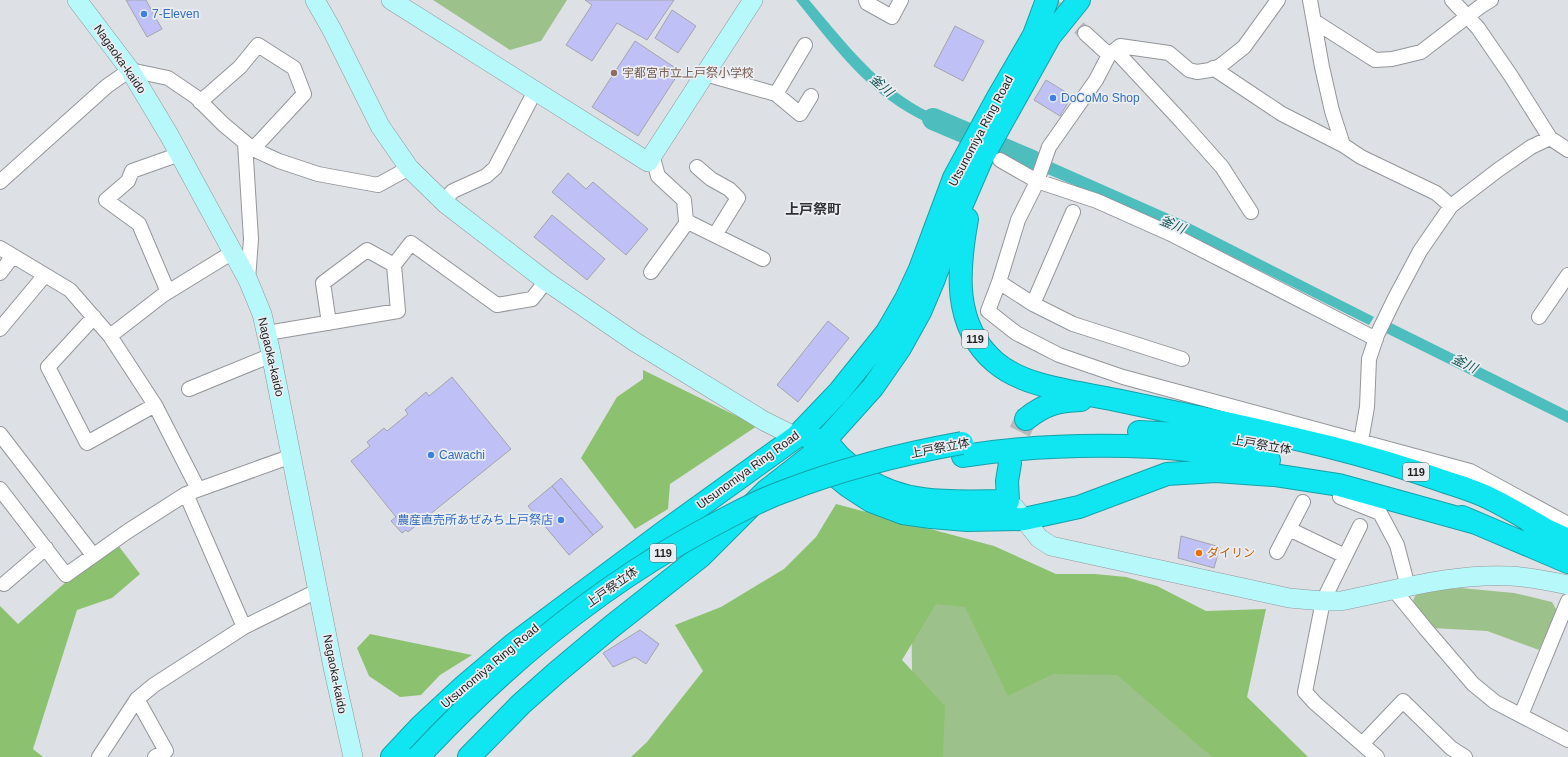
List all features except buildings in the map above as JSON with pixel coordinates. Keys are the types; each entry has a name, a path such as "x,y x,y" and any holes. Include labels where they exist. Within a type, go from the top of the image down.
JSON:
{"highway":[{"name":"119","path":"1042,36 1047,0"},
{"name":"119","path":"1042,36 1079,0"},
{"name":"Utsunomiya Ring Road","path":"469,757 521,704 550,678 611,627 701,556 766,492 818,448 873,387 900,348 920,312 934,279 954,223 983,156 1004,102 1042,36"},
{"name":"119","path":"983,156 969,211 962,249 960,293 968,326 975,339 995,363 1008,372 1039,384 1142,405 1278,455 1339,485 1476,523 1568,562"},
{"name":"Utsunomiya Ring Road","path":"392,757 421,726 462,688 514,644 664,532 796,437 840,392 887,332 906,299 920,269 954,178 983,156"},
{"name":"119","path":"1026,419 1050,403 1064,400 1087,400 1142,405"},
{"name":"上戸祭立体","path":"435,757 474,716 529,664 566,634 626,590 682,555 744,521 831,486 930,461 1001,438 1117,432 1179,434 1224,438 1278,455"},
{"path":"796,437 846,463 865,478 880,487 898,494 945,502 1008,501 1007,481 1010,463"},
{"name":"119","path":"818,448 848,486 871,501 903,513 966,520 1024,519 1079,507 1167,474 1216,471 1278,455 1348,451 1408,469 1488,497 1543,528 1568,540"},
{"name":"上戸祭立体","path":"418,757 470,703 522,656 566,620 645,564 685,540 734,514 784,491 839,472 887,458 962,450"}],"street":[{"name":"Nagaoka-kaido","path":"77,0 130,70 180,154 248,280 262,314 272,355 336,681 353,757"},
{"path":"315,0 332,30 380,126 409,168 443,201 546,281 635,342 764,421 796,437"},
{"path":"392,0 648,162 754,0"},
{"path":"866,0 867,3 892,17 901,0"},
{"path":"1278,0 1244,47 1220,66 1197,72 1189,70 1169,53 1120,46 1112,52 1096,80 1049,147 1037,181 1018,220 999,282 988,311 1016,333 1059,355 1123,377 1470,471 1568,524"},
{"path":"1310,0 1332,112 1343,145"},
{"path":"1452,0 1478,28 1507,70 1550,138 1568,150"},
{"path":"1314,21 1375,60 1392,59 1421,52 1491,0"},
{"path":"1085,33 1112,52 1182,122 1222,168 1251,212"},
{"path":"200,102 240,67 258,45 294,68 304,94 249,146 251,239 248,280"},
{"path":"776,94 805,45"},
{"path":"1213,68 1282,114 1343,145 1361,157 1436,193 1451,206"},
{"path":"0,182 107,86 130,70 168,78 200,102 249,146 279,161 318,174 378,185 409,168"},
{"path":"705,74 776,94 800,114 811,96"},
{"path":"443,201 453,191 486,176 495,168 535,91"},
{"path":"1361,441 1367,407 1369,359 1377,337 1395,298 1420,251 1451,206 1531,147 1550,138"},
{"path":"168,292 139,224 106,200 128,181 132,171 180,154"},
{"path":"652,155 658,176 684,200 686,221 763,259"},
{"path":"983,156 1037,181 1097,201 1170,234 1377,337"},
{"path":"697,167 711,179 729,189 738,198 715,235"},
{"path":"1033,304 1073,212"},
{"path":"651,272 688,221"},
{"path":"267,333 398,311 394,265 411,243 497,305 532,299 546,281"},
{"path":"0,248 70,290 110,336 155,405 192,491 244,627"},
{"path":"329,323 323,283 367,250 394,265"},
{"path":"110,336 168,292 233,252"},
{"path":"0,273 12,256"},
{"path":"0,329 45,274"},
{"path":"1539,316 1568,275"},
{"path":"999,282 1033,304 1074,324 1182,359"},
{"path":"94,317 48,368 87,443 155,405"},
{"path":"189,389 272,355"},
{"path":"0,434 93,555"},
{"path":"0,490 66,575 93,555 192,491 292,456"},
{"path":"1340,497 1380,513 1396,545 1401,588 1424,628 1473,684 1495,702 1568,740"},
{"path":"1008,501 1039,538 1051,546 1289,598 1341,601 1446,579 1489,576 1511,576 1568,585"},
{"path":"1277,552 1303,502"},
{"path":"1360,526 1323,601 1305,692 1324,711 1363,743 1377,757"},
{"path":"1289,529 1345,556"},
{"path":"4,584 46,548"},
{"path":"99,757 137,699 154,685 244,627 319,590"},
{"path":"1521,715 1568,600"},
{"path":"137,699 166,751 155,757"},
{"path":"1363,743 1402,701 1451,748 1465,757"}],"green space":[{"path":"433,0 567,0 541,41 510,50"},
{"path":"643,370 757,426 670,484 668,509 635,529 581,458 617,397 643,379"},
{"path":"836,504 994,546 1056,574 1095,574 1126,577 1157,586 1206,611 1266,609 1247,697 1308,757 1212,757 1117,675 1053,674 1008,696 965,607 936,604 902,660 945,706 943,757 631,757 647,742 703,671 675,625 721,607 784,569 816,537"},
{"path":"114,540 140,574 112,598 77,610 33,749 43,757 0,757 0,606 18,624"},
{"path":"911,583 1012,591 1275,757 913,757"},
{"path":"1461,588 1514,593 1552,602 1557,611 1539,650 1487,631 1432,628 1413,601 1417,592"},
{"path":"370,634 472,655 440,675 421,695 400,697 369,676 357,648"}],"water":[{"path":"796,0 809,0 864,63 895,91 931,113 963,125 957,136 913,116 875,89 860,76 833,46"},
{"path":"1008,142 1040,157 1035,169 1001,155"},
{"path":"1049,161 1189,223 1374,317 1369,325 1173,227 1045,173"},
{"path":"1389,322 1568,411 1568,423 1384,332"}],"waterway":[{"name":"釜川","path":"933,119 1032,161"}],"tunnel":[{"path":"1047,0 1085,33"},
{"path":"1010,463 1015,441 1026,419"}],"place":[{"name":"7-Eleven","path":"144,14"},
{"name":"宇都宮市立上戸祭小学校","path":"614,73"},
{"name":"DoCoMo Shop","path":"1053,98"},
{"name":"Cawachi","path":"431,455"},
{"name":"農産直売所あぜみち上戸祭店","path":"561,520"},
{"name":"ダイリン","path":"1199,553"}],"district":[{"name":"上戸祭町","path":"813,209"}]}
